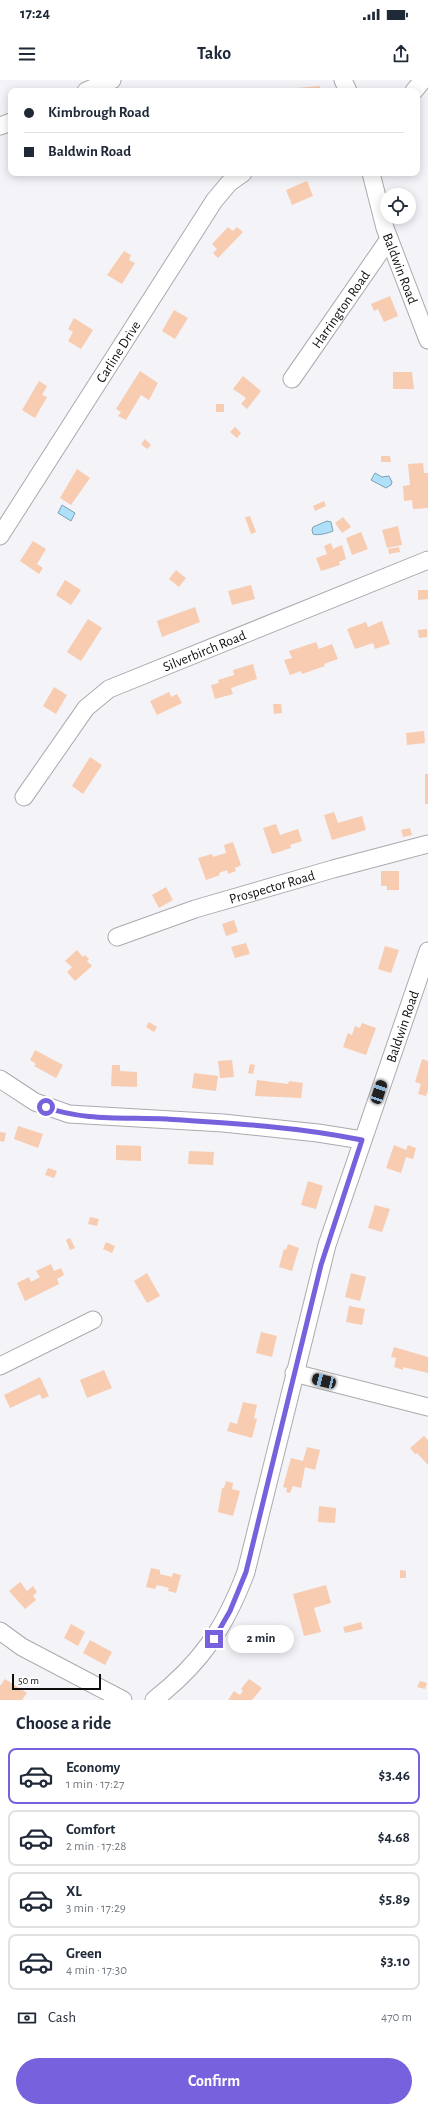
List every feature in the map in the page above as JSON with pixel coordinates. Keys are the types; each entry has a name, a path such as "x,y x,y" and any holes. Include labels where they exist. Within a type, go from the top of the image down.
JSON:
{"street":[{"path":"93,88 112,80"},
{"path":"416,88 423,80"},
{"name":"Carline Drive","path":"0,536 214,201 229,183 239,176"},
{"name":"Baldwin Road","path":"372,176 377,200 389,239 428,340"},
{"name":"Harrington Road","path":"292,379 389,239"},
{"name":"Silverbirch Road","path":"24,797 86,708 109,689 428,560"},
{"name":"Prospector Road","path":"117,937 195,909 333,869 428,844"},
{"name":"Baldwin Road","path":"154,1700 186,1671 206,1648 220,1630 234,1602 253,1546 294,1374 327,1245 428,951"},
{"path":"0,1079 41,1105 75,1115 223,1123 318,1133 362,1140"},
{"path":"0,1366 93,1320"},
{"path":"294,1374 428,1407"},
{"path":"0,1631 22,1647 123,1700"}],"water":[{"path":"375,473 382,477 389,476 392,482 391,485 386,488 371,480"},
{"path":"62,505 75,513 71,521 58,513"},
{"path":"327,521 331,522 333,531 315,535 313,534 313,527"}],"building":[{"path":"320,86 320,88 297,88"},
{"path":"307,181 313,196 292,205 286,190"},
{"path":"228,227 233,231 237,227 243,232 218,258 213,253 217,249 212,244"},
{"path":"124,251 131,255 129,260 135,263 122,284 107,275"},
{"path":"390,296 398,316 384,322 378,309 374,311 371,304"},
{"path":"174,310 188,318 175,339 162,331"},
{"path":"74,318 93,330 81,349 68,341 73,332 68,329"},
{"path":"140,371 158,383 149,400 141,395 126,420 118,416 121,412 116,409"},
{"path":"393,372 412,372 414,389 393,389"},
{"path":"243,376 261,391 247,409 241,404 246,398 233,389"},
{"path":"39,381 47,386 42,395 47,397 35,418 22,410"},
{"path":"216,404 224,404 224,412 216,412"},
{"path":"235,427 241,433 237,438 230,432"},
{"path":"145,439 151,445 147,449 141,444"},
{"path":"381,456 390,456 391,462 381,462"},
{"path":"423,463 424,473 428,473 428,508 413,509 412,500 404,501 403,486 410,485 408,464"},
{"path":"77,469 90,478 71,505 60,498"},
{"path":"324,501 326,506 315,511 313,506"},
{"path":"250,516 256,532 251,534 245,517"},
{"path":"343,517 351,527 342,533 335,523"},
{"path":"398,526 402,545 387,548 382,530"},
{"path":"361,532 368,549 352,555 346,538"},
{"path":"33,541 46,549 37,564 43,568 39,574 20,561"},
{"path":"331,543 333,549 342,545 346,559 339,562 340,565 321,571 316,558 327,554 324,546"},
{"path":"399,547 400,552 389,554 388,549"},
{"path":"176,570 186,578 179,587 169,579"},
{"path":"65,580 81,590 71,605 56,595"},
{"path":"251,585 255,599 232,605 228,591"},
{"path":"418,590 428,590 428,599 418,600"},
{"path":"195,607 200,622 162,637 157,621"},
{"path":"88,619 102,628 81,661 67,652"},
{"path":"382,621 390,644 375,649 373,643 355,649 347,629 366,622 368,627"},
{"path":"427,629 427,637 419,638 418,630"},
{"path":"316,642 319,649 332,644 338,659 324,664 325,666 302,674 301,671 290,675 284,660 292,658 289,651"},
{"path":"253,664 257,679 231,688 233,694 215,699 211,685 219,683 218,680 234,675 233,670"},
{"path":"54,687 67,695 56,714 43,706"},
{"path":"169,692 171,697 177,694 182,703 157,715 150,701"},
{"path":"273,704 281,704 282,713 274,714"},
{"path":"424,731 425,743 407,745 406,733"},
{"path":"90,757 102,765 83,794 72,786"},
{"path":"425,774 428,774 428,804 425,804"},
{"path":"334,812 338,823 362,816 366,830 332,840 324,815"},
{"path":"276,824 280,835 298,829 302,841 290,845 291,848 272,854 263,828"},
{"path":"410,828 412,835 403,837 401,830"},
{"path":"233,842 241,865 235,868 236,871 228,874 227,870 219,873 220,875 206,880 198,858 212,854 213,857 226,853 224,845"},
{"path":"381,871 399,871 399,890 387,890 387,886 381,886"},
{"path":"166,887 173,900 159,908 152,895"},
{"path":"234,920 238,932 226,936 222,924"},
{"path":"246,943 250,954 235,958 231,947"},
{"path":"385,946 399,950 391,973 378,969"},
{"path":"77,950 83,957 85,955 89,959 87,961 92,966 75,981 67,972 72,967 65,961"},
{"path":"149,1022 157,1027 154,1032 146,1027"},
{"path":"362,1023 376,1028 366,1055 343,1047 348,1033 352,1035 355,1026 360,1028"},
{"path":"35,1050 63,1065 56,1078 34,1066 36,1064 30,1060"},
{"path":"422,1059 428,1061 428,1090 426,1096 418,1094 421,1084 415,1082"},
{"path":"232,1060 234,1077 220,1078 218,1061"},
{"path":"250,1064 255,1065 253,1074 248,1073"},
{"path":"112,1065 120,1065 120,1071 137,1072 137,1087 111,1086"},
{"path":"194,1073 218,1076 216,1091 192,1088"},
{"path":"257,1080 288,1084 289,1081 303,1083 301,1098 255,1096"},
{"path":"18,1126 43,1134 38,1148 14,1139"},
{"path":"0,1132 6,1133 4,1142 0,1141"},
{"path":"116,1145 141,1146 141,1161 116,1160"},
{"path":"394,1145 406,1150 408,1145 416,1148 413,1159 406,1157 401,1173 386,1168"},
{"path":"189,1151 214,1152 213,1165 188,1164"},
{"path":"48,1168 57,1171 54,1178 45,1175"},
{"path":"308,1181 323,1186 316,1209 301,1205"},
{"path":"375,1205 390,1209 382,1232 368,1228"},
{"path":"90,1217 99,1219 97,1226 88,1224"},
{"path":"70,1238 75,1248 70,1250 66,1240"},
{"path":"106,1242 115,1246 112,1253 103,1249"},
{"path":"288,1244 299,1248 292,1271 279,1267 284,1249 286,1250"},
{"path":"51,1264 54,1271 61,1268 64,1275 57,1279 59,1284 25,1301 17,1283 29,1277 31,1282 40,1277 36,1271"},
{"path":"147,1273 160,1296 147,1303 134,1281"},
{"path":"351,1273 366,1277 360,1301 345,1297"},
{"path":"349,1306 365,1309 362,1325 346,1322"},
{"path":"261,1332 277,1336 272,1357 256,1353"},
{"path":"394,1347 428,1357 428,1373 403,1367 403,1370 394,1367 396,1358 391,1357"},
{"path":"104,1370 112,1388 87,1398 80,1380"},
{"path":"40,1377 49,1396 42,1399 40,1394 10,1408 4,1395"},
{"path":"243,1402 257,1405 254,1418 257,1419 252,1438 227,1431 230,1422 237,1424"},
{"path":"424,1436 428,1440 428,1465 410,1448"},
{"path":"307,1447 320,1450 315,1470 305,1467 301,1488 293,1486 290,1493 286,1492 287,1488 283,1487 291,1458 303,1461"},
{"path":"226,1481 233,1483 232,1489 240,1491 233,1516 218,1512 222,1488 224,1488"},
{"path":"319,1506 336,1508 335,1523 318,1522"},
{"path":"151,1568 160,1570 160,1574 172,1577 173,1573 181,1575 176,1593 168,1591 169,1588 157,1585 155,1589 146,1587"},
{"path":"400,1570 406,1571 406,1578 400,1578"},
{"path":"20,1582 27,1591 33,1586 37,1592 33,1596 36,1600 25,1609 9,1591"},
{"path":"326,1585 331,1603 314,1608 321,1632 304,1636 293,1594"},
{"path":"361,1622 363,1629 345,1633 343,1627"},
{"path":"71,1624 85,1632 78,1646 64,1638"},
{"path":"90,1640 112,1652 105,1665 83,1653"},
{"path":"5,1679 27,1693 22,1700 0,1700 0,1686"},
{"path":"249,1679 262,1688 252,1700 228,1700 234,1691 240,1695 243,1691 241,1689"},
{"path":"420,1681 427,1683 425,1689 417,1687"}],"route":[{"path":"46,1107 75,1115 223,1123 298,1130 362,1140 345,1187 321,1265 246,1572 230,1611 214,1639"}]}
